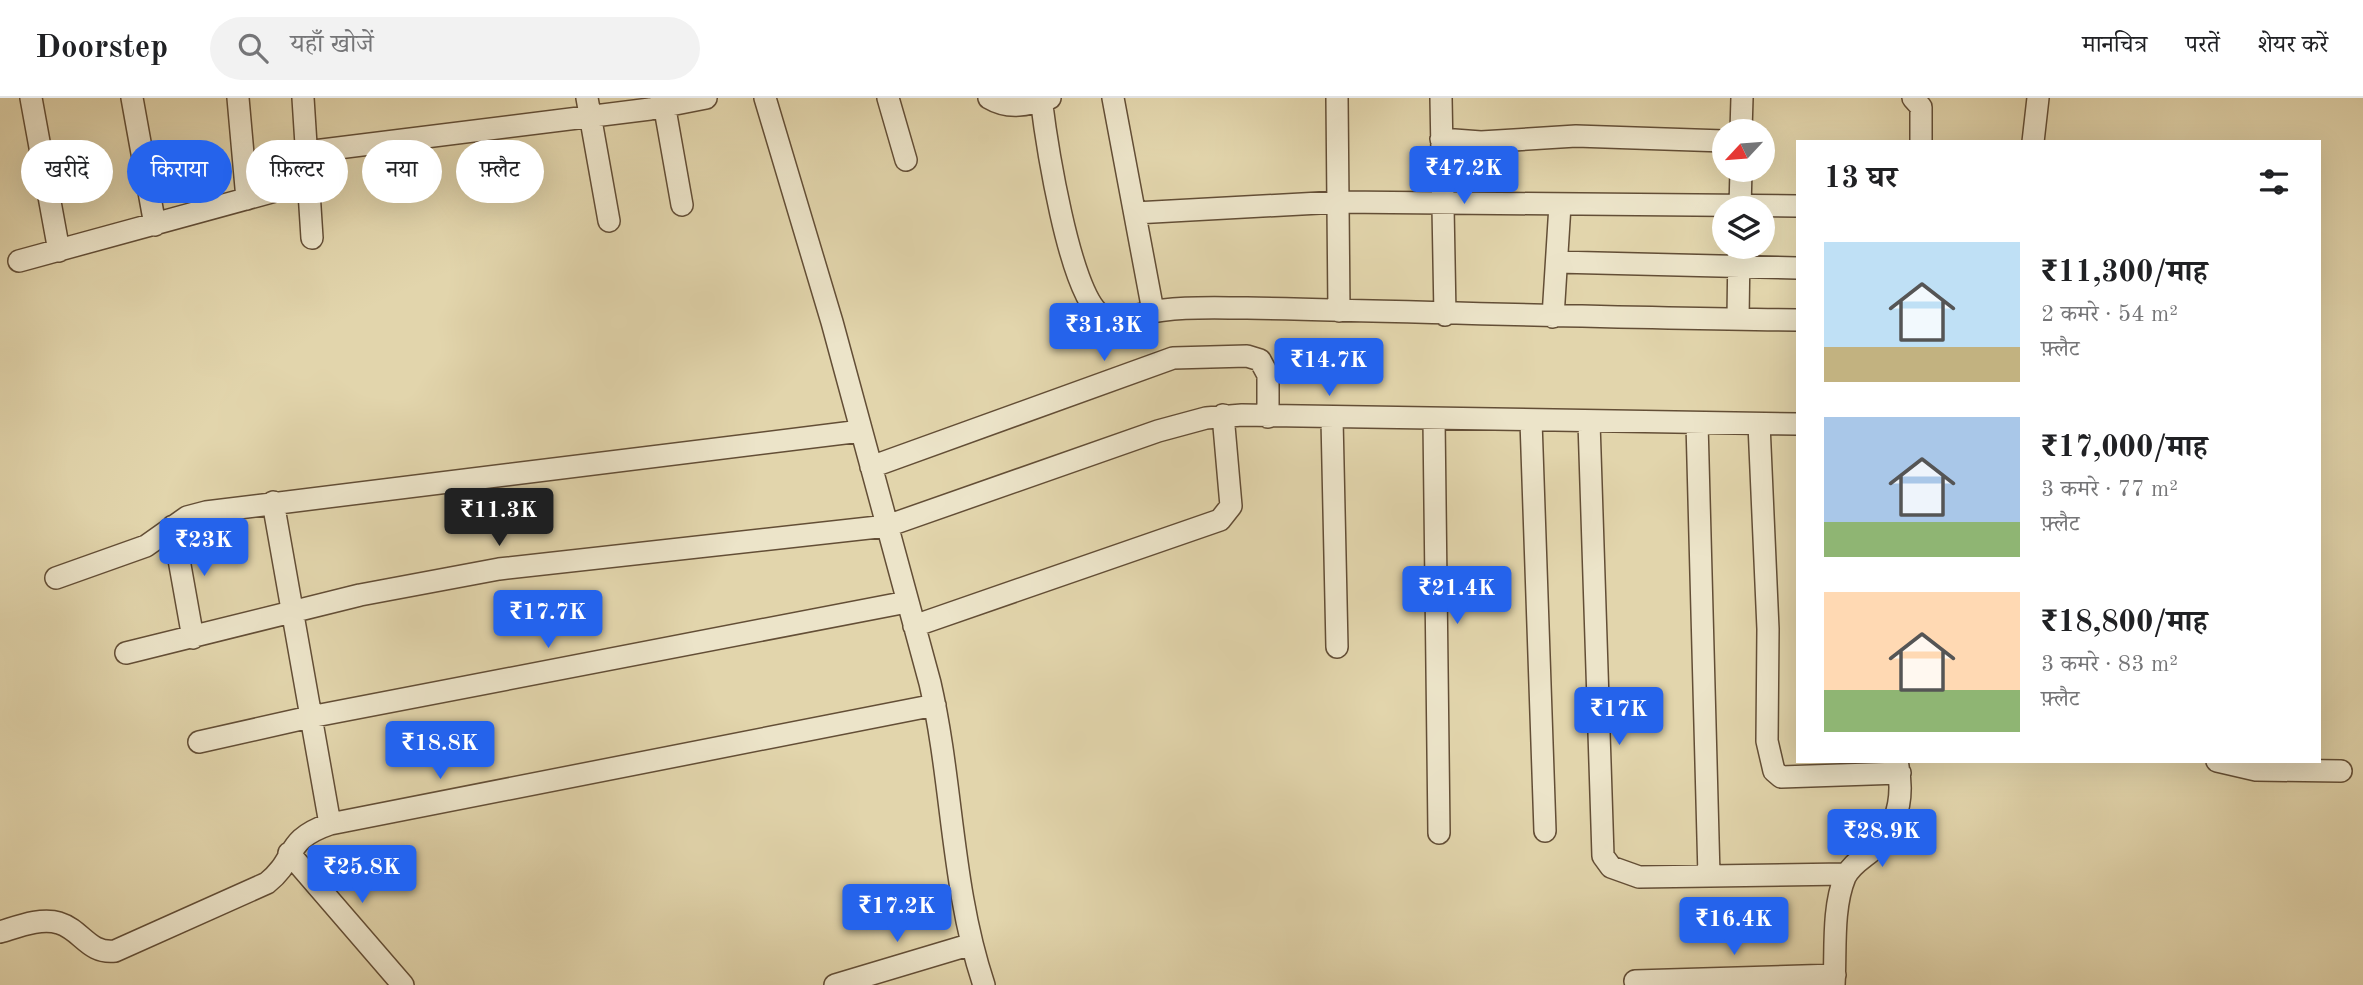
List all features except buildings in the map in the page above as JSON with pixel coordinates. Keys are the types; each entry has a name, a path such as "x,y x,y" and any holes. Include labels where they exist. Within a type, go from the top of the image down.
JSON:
{"street":[{"path":"31,98 59,251"},
{"path":"132,98 155,225"},
{"path":"238,98 246,188"},
{"path":"303,98 305,140"},
{"path":"348,145 589,107 706,98"},
{"path":"765,98 832,322 935,705 956,860 972,944 984,985"},
{"path":"888,98 906,160"},
{"path":"989,98 1001,105 1018,106 1044,99 1048,155 1065,227 1091,304 1100,314 1111,319 1153,312 1214,308 1445,315 1796,320"},
{"path":"1113,98 1153,312"},
{"path":"1337,98 1339,311"},
{"path":"1441,98 1445,315"},
{"path":"1741,119 1742,98"},
{"path":"1913,98 1921,107 1921,140"},
{"path":"2033,140 2038,98"},
{"path":"664,102 682,205"},
{"path":"589,107 609,220"},
{"path":"1441,139 1481,142 1585,136 1712,141"},
{"path":"19,261 246,199"},
{"path":"1135,212 1338,202 1712,206"},
{"path":"310,203 312,238"},
{"path":"1553,317 1560,205"},
{"path":"1775,206 1796,206"},
{"path":"1557,262 1712,258"},
{"path":"1738,319 1739,259"},
{"path":"1750,259 1796,268"},
{"path":"871,467 1130,376 1173,358 1247,356 1260,360 1268,375 1268,418"},
{"path":"914,626 1220,520 1231,506 1223,415"},
{"path":"126,653 360,595 499,569 887,526 1158,431 1223,415 1268,418 1796,424"},
{"path":"1332,419 1336,647"},
{"path":"1434,420 1439,833"},
{"path":"1531,421 1545,831"},
{"path":"1589,422 1603,856 1611,867 1639,877 1846,874"},
{"path":"1697,423 1709,876"},
{"path":"1635,981 1835,980 1840,896 1846,874 1884,837 1901,801 1899,767 1781,777 1774,771 1769,759 1766,558 1759,424"},
{"path":"56,578 146,546 187,517 206,512 861,431"},
{"path":"274,502 291,613 330,824"},
{"path":"173,526 193,638"},
{"path":"200,743 310,717 907,602"},
{"path":"0,932 40,922 57,922 95,949 115,951 267,883 283,871 296,842 311,830 330,824 935,705"},
{"path":"2226,763 2256,770 2341,771"},
{"path":"289,853 403,985"},
{"path":"835,985 972,944"}]}
